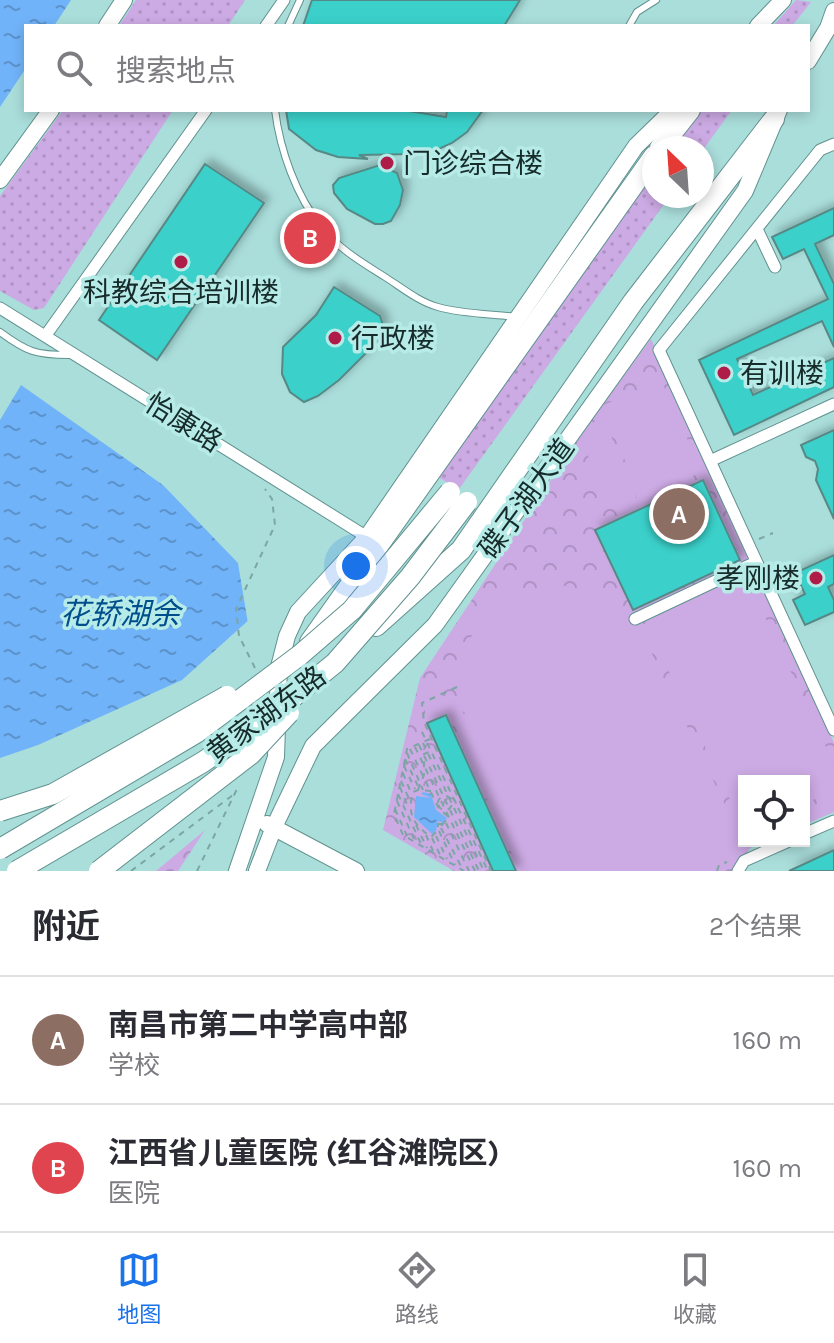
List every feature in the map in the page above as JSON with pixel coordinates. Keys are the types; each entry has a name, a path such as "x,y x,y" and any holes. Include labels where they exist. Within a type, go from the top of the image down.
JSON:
{"highway":[{"path":"669,136 688,112"},
{"path":"99,871 251,754 335,663 461,550 633,302 777,114"},
{"path":"0,811 53,794 300,655 642,171"},
{"name":"黄家湖东路","path":"0,849 196,733 300,655 352,610 459,497 410,577 335,663 267,718 203,762 17,871"}],"main road":[{"path":"108,24 124,0"},
{"path":"760,24 783,0"},
{"path":"810,58 828,28 834,11"},
{"path":"0,180 50,112"},
{"path":"237,871 276,757 279,667 287,636 298,612 367,537 636,146 671,112"},
{"name":"碟子湖大道","path":"257,871 274,827 313,746 435,625 745,191 777,114"},
{"path":"255,817 356,871"}],"street":[{"path":"267,24 284,0"},
{"path":"46,335 205,112"},
{"path":"834,144 820,150 659,350 834,730"},
{"path":"757,229 775,267"},
{"name":"怡康路","path":"0,308 367,537"},
{"path":"710,461 834,404"},
{"path":"635,619 756,562"},
{"path":"810,831 834,821"},
{"path":"738,871 744,861 776,847"}],"lane":[{"path":"289,24 300,0"},
{"path":"630,24 637,12 656,0"},
{"path":"275,112 283,148 307,203 323,229 349,253 405,291 437,307 517,317"},
{"path":"0,332 22,349 38,355 77,354"}],"path":[{"path":"255,669 239,636 236,609 275,525 272,499 261,482"},
{"path":"457,687 422,703 424,722 489,871"},
{"path":"422,732 420,743 424,765 442,798"},
{"path":"431,738 408,750 394,814 403,835 463,871"},
{"path":"420,743 429,752 489,871"},
{"path":"420,743 477,871"},
{"path":"424,756 436,748"},
{"path":"408,750 449,817 477,871"},
{"path":"408,750 419,789"},
{"path":"429,752 448,797 489,871"},
{"path":"409,808 423,778 424,756"},
{"path":"405,758 419,789"},
{"path":"404,765 419,789 432,791"},
{"path":"402,772 413,795"},
{"path":"197,871 236,793 238,780"},
{"path":"400,780 410,802"},
{"path":"399,786 428,850"},
{"path":"131,871 236,793"},
{"path":"398,793 422,846"},
{"path":"442,798 448,797"},
{"path":"439,805 442,798"},
{"path":"396,800 415,842"},
{"path":"447,809 452,804"},
{"path":"439,805 447,809 449,817"},
{"path":"433,836 449,817"},
{"path":"416,824 435,854"},
{"path":"441,827 456,866"},
{"path":"441,827 463,871"},
{"path":"441,827 469,871"},
{"path":"423,831 433,836 448,862"},
{"path":"433,836 441,858"}],"green space":[{"path":"136,0 245,0 229,24 120,24"},
{"path":"796,0 811,2 794,24 775,24"},
{"path":"62,112 172,112 44,308 34,310 0,291 0,196"},
{"path":"695,112 731,112 713,136 678,136"},
{"path":"642,185 642,208 661,208 459,489 436,476"},
{"path":"651,339 834,743 834,812 810,822 810,775 738,775 738,847 752,847 736,871 454,871 383,830 420,678 590,421"},
{"path":"661,380 702,472 642,499 601,406"},
{"path":"601,413 637,497 610,508 581,439"},
{"path":"744,572 834,764 834,790 810,801 810,775 738,775 738,816 644,619"},
{"path":"546,587 581,589 595,598 615,590 628,621 635,619 738,832 738,847 750,848 723,860 720,871 520,871 458,737 473,730 456,687 469,641 488,613 514,596"},
{"path":"452,693 470,730 461,734 448,709 428,718 423,707"},
{"path":"205,830 178,871 156,871"}],"water":[{"path":"0,0 71,0 55,24 24,24 24,71 0,107"},
{"name":"花轿湖余","path":"21,385 163,485 238,563 253,654 0,871 0,420"},
{"path":"421,794 431,794 436,810 447,818 443,823 438,821 432,834 414,817 416,796 431,798"}],"pier":[{"path":"251,618 256,656 33,871 0,871 0,758 38,745 182,680"}],"building":[{"path":"312,0 520,0 505,24 304,24"},
{"name":"门诊综合楼","path":"286,112 415,112 446,117 447,112 482,112 467,132 432,152 359,155 368,159 338,157 316,150 289,129"},
{"name":"科教综合培训楼","path":"205,164 264,203 157,360 99,320"},
{"path":"380,165 397,173 403,190 400,205 391,221 375,224 347,209 334,193 333,185 339,178"},
{"name":"有训楼","path":"834,208 834,235 815,244 834,284 834,347 822,321 737,359 753,395 834,358 834,387 734,435 699,360 828,299 804,249 783,259 772,237"},
{"name":"行政楼","path":"334,287 380,316 384,328 368,351 339,380 304,402 290,392 282,374 283,347 316,315"},
{"path":"834,430 834,519 816,480 818,469 815,461 806,457 801,445"},
{"path":"703,480 740,560 633,610 595,530"},
{"path":"834,555 834,584 828,587 834,600 834,612 805,625 793,600 805,594 795,573"},
{"path":"446,715 516,871 493,871 427,723"},
{"path":"834,850 834,871 789,871"}],"place":[{"name":"门诊综合楼","path":"387,163"},
{"name":"江西省儿童医院 (红谷滩院区)","path":"310,238"},
{"name":"科教综合培训楼","path":"181,262"},
{"name":"行政楼","path":"335,338"},
{"name":"有训楼","path":"724,373"},
{"name":"南昌市第二中学高中部","path":"679,514"},
{"name":"孝刚楼","path":"816,578"}]}
